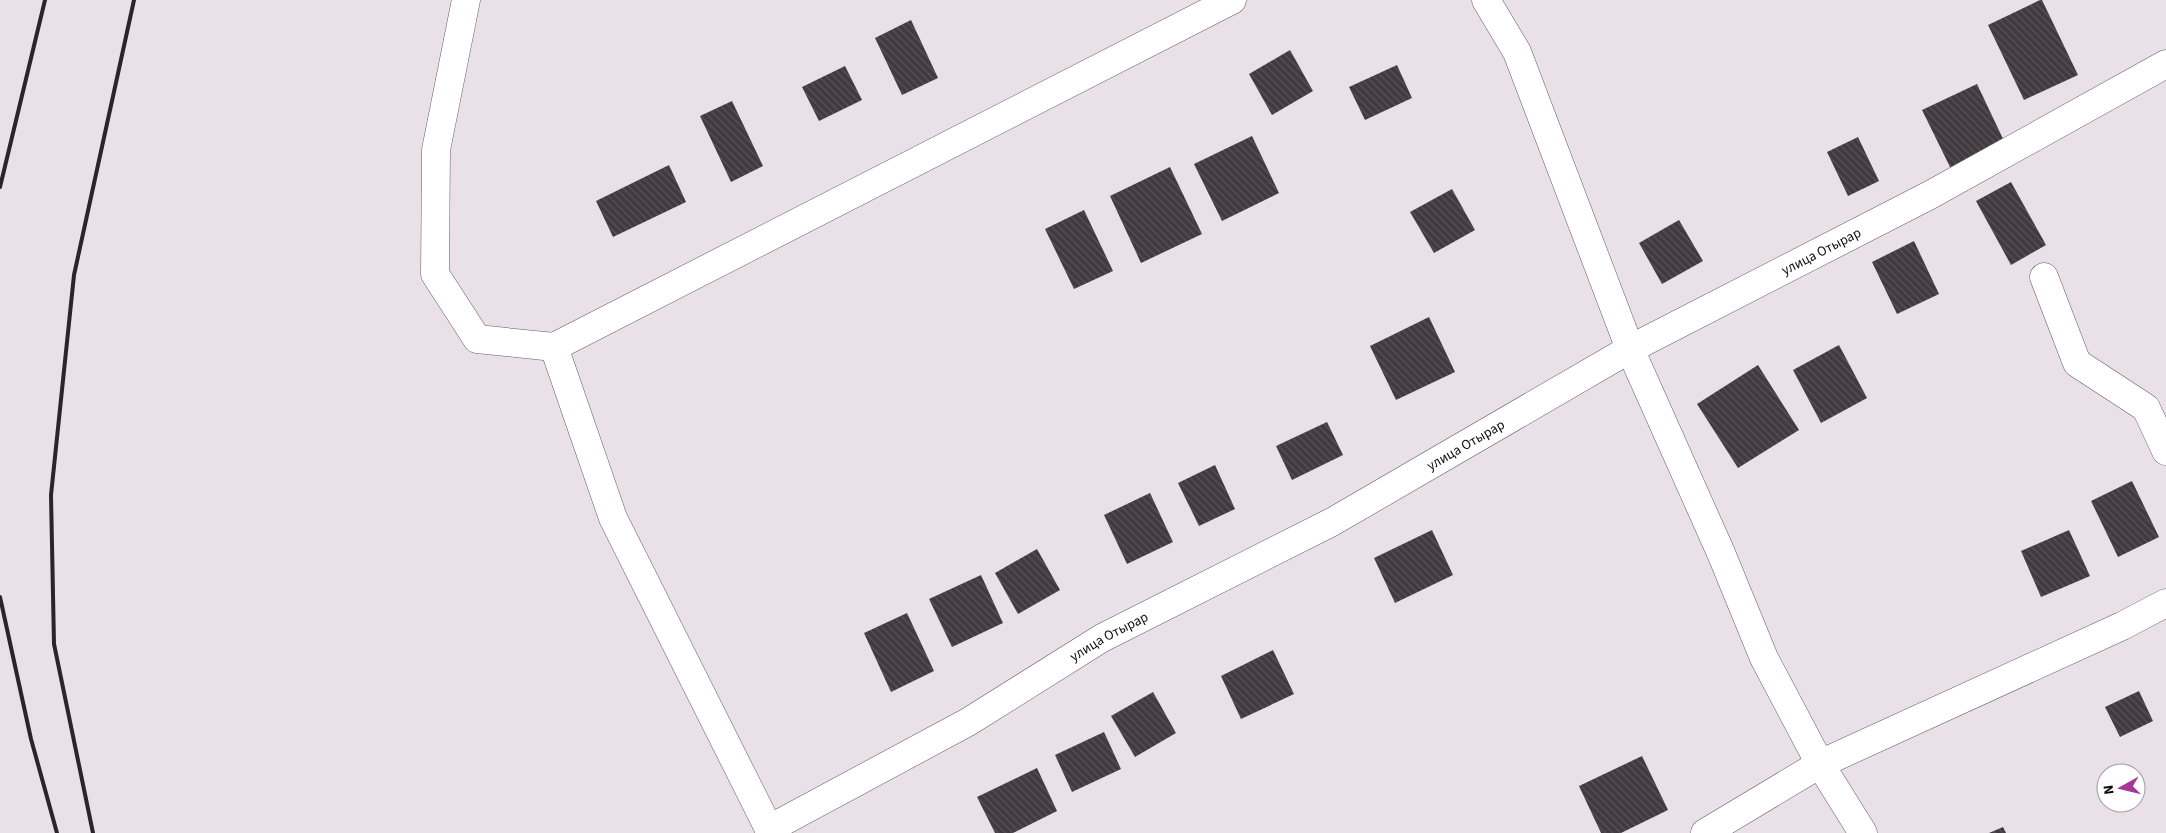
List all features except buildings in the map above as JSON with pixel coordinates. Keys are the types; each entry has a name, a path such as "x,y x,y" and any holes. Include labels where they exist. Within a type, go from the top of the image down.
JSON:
{"street":[{"path":"466,0 436,150 435,274 477,338 554,347 1232,0"},
{"path":"1486,0 1517,52 1630,349 1721,553 1764,658 1820,764 1862,833"},
{"name":"улица Отырар","path":"770,831 968,722 1102,638 1332,522 1630,349 1930,195 2166,64"},
{"path":"2044,277 2077,363 2146,408 2166,451"},
{"path":"554,347 613,518 770,831"},
{"path":"1705,833 1820,764 2122,626 2166,603"}],"railway":[{"path":"0,187 45,0"},
{"path":"93,833 54,644 51,495 74,275 134,0"},
{"path":"0,597 31,739 57,833"}]}
